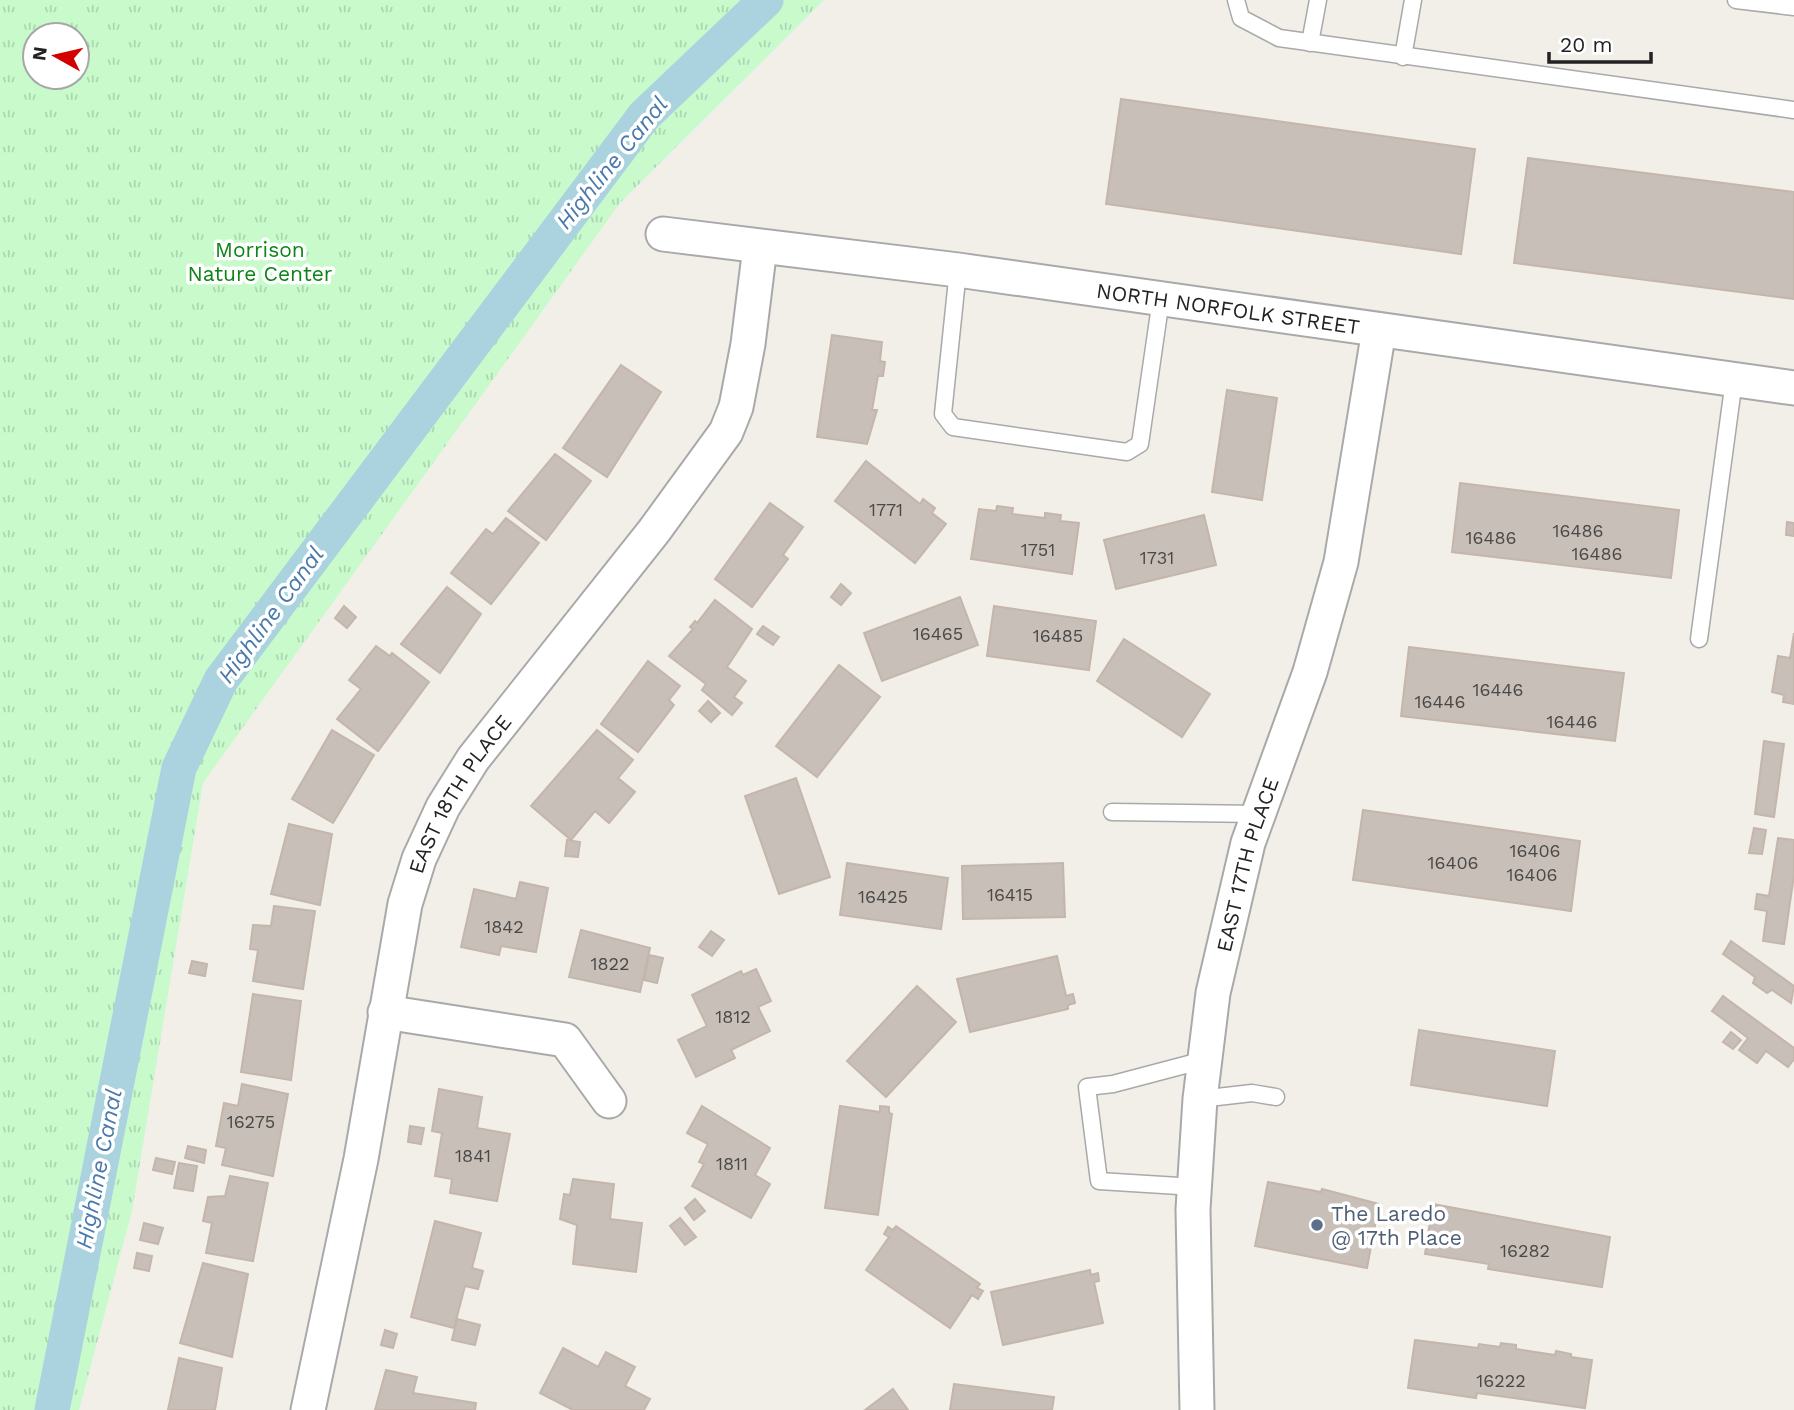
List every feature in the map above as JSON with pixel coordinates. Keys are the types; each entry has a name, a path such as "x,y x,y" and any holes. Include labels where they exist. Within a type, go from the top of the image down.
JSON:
{"street":[{"name":"NORTH NORFOLK STREET","path":"663,234 958,270 1794,388"},
{"name":"EAST 18TH PLACE","path":"308,1410 361,1159 405,904 419,859 443,807 498,724 654,531 726,432 736,407 748,344 760,247"},
{"name":"EAST 17TH PLACE","path":"1197,1410 1193,1324 1195,1187 1200,1099 1228,920 1259,814 1310,672 1341,562 1378,330"},
{"path":"385,1012 565,1040 609,1101"}],"lane":[{"path":"1236,0 1241,18 1279,38 1794,110"},
{"path":"1310,43 1318,0"},
{"path":"1403,57 1413,0"},
{"path":"1736,0 1794,7"},
{"path":"958,270 943,414 953,427 1113,450 1127,452 1140,443 1161,299"},
{"path":"1699,639 1734,380"},
{"path":"1112,812 1259,814"},
{"path":"1195,1187 1099,1181 1087,1087 1112,1084 1205,1060"},
{"path":"1200,1099 1252,1093 1276,1097"}],"green space":[{"name":"Morrison Nature Center","path":"0,0 824,0 620,203 203,783 132,1211 79,1410 0,1410"}],"building":[{"path":"1121,99 1475,149 1461,254 1106,204"},
{"path":"1528,158 1794,192 1794,299 1514,263"},
{"path":"832,335 882,342 880,361 885,362 883,376 878,376 872,410 877,410 867,444 817,437"},
{"path":"621,365 661,392 607,477 563,448"},
{"path":"1227,390 1277,398 1262,500 1212,492"},
{"path":"555,454 591,481 546,540 508,511"},
{"path":"866,461 920,504 923,499 935,508 932,513 946,524 915,563 835,501"},
{"path":"1460,483 1679,510 1671,578 1452,552"},
{"path":"770,503 803,527 783,555 788,559 752,607 715,579"},
{"path":"997,506 1013,508 1012,514 1045,518 1045,513 1061,515 1060,521 1079,523 1072,574 971,559 979,509 996,511"},
{"path":"1204,515 1216,565 1116,589 1104,540"},
{"path":"506,518 539,543 491,604 451,573 486,529 493,534"},
{"path":"1787,522 1794,523 1794,536 1786,535"},
{"path":"841,584 851,593 841,605 831,597"},
{"path":"447,587 481,614 440,673 401,644"},
{"path":"960,597 978,645 882,681 864,633"},
{"path":"715,600 752,629 727,667 746,681 734,697 742,703 732,715 702,690 706,684 669,656 693,629 690,627 695,621 697,623"},
{"path":"344,606 356,617 347,628 335,618"},
{"path":"994,606 1096,621 1089,670 987,656"},
{"path":"763,626 779,637 773,645 757,634"},
{"path":"1794,633 1794,704 1783,702 1784,695 1772,692 1778,656 1790,658"},
{"path":"1124,639 1210,694 1182,737 1097,681"},
{"path":"376,646 390,656 392,653 429,682 378,751 337,719 361,689 349,680"},
{"path":"1409,647 1624,673 1615,741 1401,716"},
{"path":"648,661 680,686 669,700 674,705 638,752 601,724"},
{"path":"839,665 880,697 817,777 776,746"},
{"path":"708,701 720,713 711,722 699,711"},
{"path":"332,730 374,755 333,823 292,799"},
{"path":"597,730 633,760 618,778 635,792 609,823 595,811 571,840 531,806"},
{"path":"1764,741 1784,744 1774,817 1755,814"},
{"path":"796,778 830,877 779,894 745,796"},
{"path":"1363,810 1580,841 1571,911 1353,880"},
{"path":"289,824 332,834 320,905 271,894"},
{"path":"1754,828 1766,830 1762,854 1749,853"},
{"path":"1778,838 1794,840 1794,875 1784,944 1763,941 1767,911 1755,909 1757,894 1769,896"},
{"path":"567,840 580,842 578,857 565,856"},
{"path":"847,863 948,878 941,929 840,915"},
{"path":"1063,863 1065,917 963,919 962,866"},
{"path":"520,882 548,888 536,952 501,946 499,955 461,947 474,889 516,899"},
{"path":"274,906 315,911 303,989 253,981 258,950 250,949 253,925 271,926"},
{"path":"581,930 650,948 640,992 569,977"},
{"path":"711,931 724,940 712,956 699,947"},
{"path":"1731,941 1794,986 1791,1003 1772,990 1767,993 1753,983 1755,977 1723,954"},
{"path":"649,955 663,958 657,983 644,980"},
{"path":"1057,956 1066,996 1073,994 1075,1003 1068,1005 1068,1009 970,1032 957,979"},
{"path":"192,961 207,964 205,976 189,973"},
{"path":"756,969 771,1001 758,1007 770,1031 731,1050 735,1058 696,1077 678,1040 707,1026 692,995 741,971 743,975"},
{"path":"917,986 956,1022 886,1097 847,1061"},
{"path":"253,994 301,1001 291,1080 241,1072"},
{"path":"1723,996 1794,1048 1794,1059 1788,1067 1766,1051 1757,1063 1739,1050 1748,1038 1712,1011"},
{"path":"1419,1030 1555,1051 1547,1106 1411,1085"},
{"path":"1731,1032 1741,1040 1733,1049 1723,1042"},
{"path":"242,1084 288,1094 273,1176 222,1165 226,1148 216,1146 224,1103 238,1106"},
{"path":"439,1089 482,1097 477,1128 510,1134 497,1201 450,1193 452,1179 435,1176 442,1133 432,1131"},
{"path":"702,1106 770,1148 755,1175 770,1184 751,1218 692,1186 704,1164 699,1162 708,1144 687,1133"},
{"path":"840,1106 880,1112 880,1106 889,1107 889,1113 892,1114 878,1215 825,1208"},
{"path":"410,1126 424,1128 421,1144 408,1142"},
{"path":"188,1146 206,1150 204,1163 185,1158"},
{"path":"156,1158 175,1162 172,1174 153,1170"},
{"path":"179,1163 197,1166 193,1191 174,1188"},
{"path":"230,1176 268,1183 253,1261 206,1253 212,1223 203,1221 208,1197 225,1196"},
{"path":"573,1179 614,1184 610,1219 642,1223 636,1272 573,1264 577,1225 560,1219 564,1194 570,1195"},
{"name":"The Laredo @ 17th Place","path":"1268,1182 1321,1192 1322,1189 1379,1204 1367,1268 1255,1246"},
{"path":"695,1199 705,1211 694,1220 685,1208"},
{"path":"1433,1204 1610,1237 1602,1287 1488,1269 1489,1264 1425,1254"},
{"path":"680,1218 696,1237 685,1245 670,1226"},
{"path":"435,1221 481,1233 472,1268 483,1271 478,1289 465,1286 454,1328 411,1317"},
{"path":"144,1223 163,1228 158,1244 140,1240"},
{"path":"896,1226 980,1284 977,1288 983,1291 978,1299 972,1295 950,1328 866,1270 889,1237 884,1234 888,1227 893,1230"},
{"path":"137,1253 152,1256 149,1271 134,1268"},
{"path":"203,1263 248,1274 232,1357 180,1343"},
{"path":"1090,1270 1091,1275 1098,1273 1099,1281 1094,1282 1103,1323 1003,1345 991,1292"},
{"path":"457,1319 480,1325 475,1345 452,1340"},
{"path":"385,1330 397,1334 393,1348 381,1345"},
{"path":"1415,1340 1478,1348 1479,1344 1500,1347 1501,1343 1516,1345 1516,1349 1555,1355 1556,1351 1571,1354 1571,1357 1592,1360 1585,1408 1477,1393 1476,1398 1408,1388"},
{"path":"563,1348 598,1367 606,1352 635,1367 625,1386 650,1399 644,1410 573,1410 540,1393"},
{"path":"179,1358 222,1368 215,1410 168,1410"},
{"path":"386,1370 417,1377 413,1393 476,1403 475,1410 375,1410"},
{"path":"954,1384 1054,1397 1052,1410 950,1410"},
{"path":"893,1389 908,1410 865,1410"}],"waterway":[{"name":"Highline Canal","path":"52,1410 179,768 221,680 644,116 766,0"}],"place":[{"name":"The Laredo @ 17th Place","path":"1317,1225"}]}
